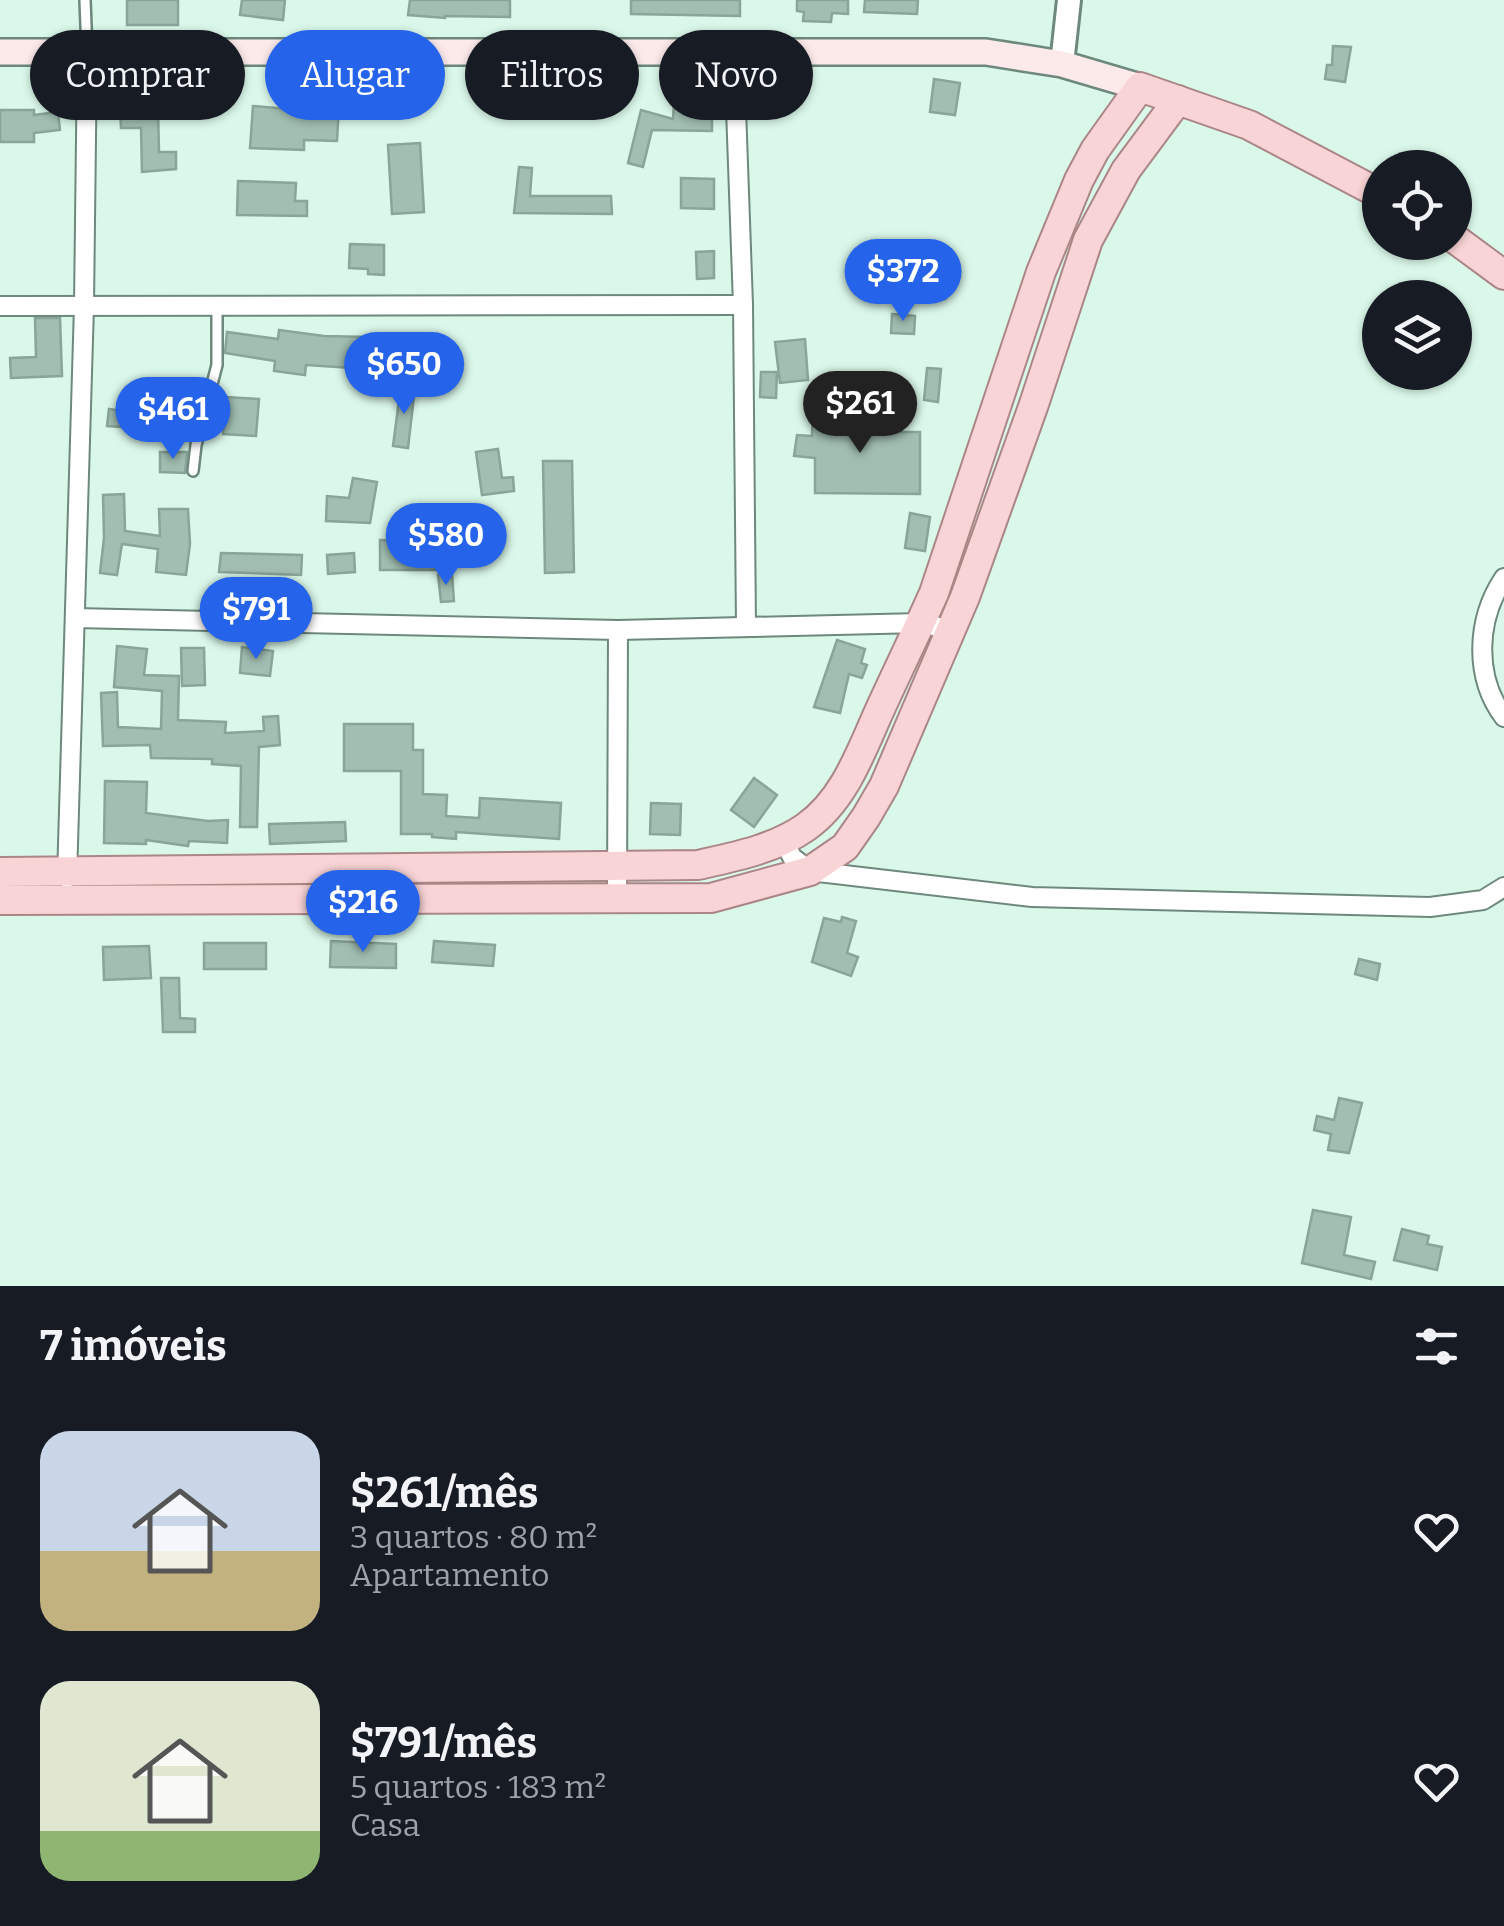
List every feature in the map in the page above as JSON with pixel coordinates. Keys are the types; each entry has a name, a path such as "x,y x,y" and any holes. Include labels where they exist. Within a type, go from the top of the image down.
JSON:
{"main road":[{"path":"0,52 30,53"},
{"path":"245,54 659,52"},
{"path":"813,52 986,52 1062,64 1249,125 1362,185"},
{"path":"0,900 67,886 290,870 698,865 754,852 805,828 832,804 850,775 934,594 1041,272 1079,180 1140,87"},
{"path":"0,872 67,886 292,899 710,898 810,871 845,847 884,786 951,630 1034,404 1088,240 1126,170 1178,100"},
{"path":"1472,251 1504,275"},
{"path":"290,870 292,899"}],"street":[{"path":"1062,64 1069,0"},
{"path":"67,886 87,120"},
{"path":"736,120 743,305 746,627"},
{"path":"0,306 743,305"},
{"path":"1504,578 1482,631 1482,669 1504,718"},
{"path":"75,618 618,630 920,623 951,630"},
{"path":"616,898 618,630"},
{"path":"783,839 792,857 810,871 1032,897 1430,907 1483,900 1504,906"},
{"path":"1483,900 1504,886"}],"lane":[{"path":"85,0 87,30"},
{"path":"194,471 196,446 217,365 216,305"}],"building":[{"path":"127,0 178,0 178,25 127,25"},
{"path":"242,0 285,0 283,20 240,15"},
{"path":"410,0 510,0 510,17 408,15"},
{"path":"631,0 740,0 740,16 631,14"},
{"path":"797,0 848,0 848,14 832,13 831,22 803,21 804,12 797,11"},
{"path":"865,0 918,0 917,14 864,12"},
{"path":"1333,46 1351,47 1345,82 1325,79 1327,65 1332,65"},
{"path":"934,79 960,83 955,115 930,112"},
{"path":"253,106 265,107 265,120 338,120 337,141 304,140 304,150 250,148"},
{"path":"0,110 30,110 30,120 59,120 60,130 34,133 34,142 0,142"},
{"path":"641,110 659,115 659,120 712,120 712,131 652,130 643,167 628,163"},
{"path":"121,120 158,120 159,152 176,152 176,169 142,172 141,128 121,128"},
{"path":"420,143 424,212 392,214 388,145"},
{"path":"519,167 532,168 530,196 611,196 612,214 514,213"},
{"path":"681,178 714,179 714,209 681,208"},
{"path":"238,181 296,183 295,201 307,201 307,216 237,215"},
{"path":"350,244 384,245 384,275 349,268"},
{"path":"714,251 714,278 697,279 696,252"},
{"path":"922,271 946,273 945,299 920,298"},
{"path":"892,314 915,316 914,334 891,333"},
{"path":"35,318 60,318 62,376 11,378 10,358 36,357"},
{"path":"279,330 369,337 367,369 306,365 305,375 274,371 275,361 225,353 227,332 278,339"},
{"path":"805,339 808,380 780,383 775,342"},
{"path":"927,368 941,369 938,402 924,400"},
{"path":"761,372 777,372 776,398 760,397"},
{"path":"401,385 415,387 408,448 393,446"},
{"path":"225,397 259,399 256,436 223,434"},
{"path":"813,400 838,401 837,424 890,425 890,432 920,432 920,494 815,493 815,458 794,456 797,435 812,436"},
{"path":"109,409 124,411 121,427 107,426"},
{"path":"498,449 502,478 513,477 514,491 482,495 476,452"},
{"path":"160,452 187,452 185,473 160,472"},
{"path":"543,461 572,461 574,572 545,573"},
{"path":"353,478 377,482 370,523 326,521 327,496 349,498"},
{"path":"124,494 125,531 160,536 159,509 188,509 190,544 186,575 156,572 158,549 122,544 117,575 100,573 103,495"},
{"path":"910,513 930,517 925,551 905,548"},
{"path":"380,540 445,541 445,570 380,570"},
{"path":"221,553 302,555 301,575 219,572"},
{"path":"354,553 355,572 328,574 327,555"},
{"path":"452,574 454,601 441,602 438,575"},
{"path":"837,640 865,649 861,663 867,665 862,678 849,674 840,713 814,707"},
{"path":"117,646 147,649 144,675 179,676 178,720 226,722 225,733 264,731 263,717 278,716 280,745 259,747 257,827 240,827 241,766 212,764 212,759 151,758 150,745 103,746 101,693 117,692 118,727 161,729 162,691 114,687"},
{"path":"242,647 273,651 270,676 240,673"},
{"path":"181,648 204,648 205,685 182,686"},
{"path":"344,724 413,724 413,750 423,750 423,794 447,795 446,816 479,818 480,798 561,803 559,839 456,832 456,839 401,834 401,771 344,771"},
{"path":"754,778 777,795 754,827 731,810"},
{"path":"105,781 147,782 146,813 228,820 227,843 104,843"},
{"path":"651,803 681,804 680,835 650,834"},
{"path":"345,822 346,841 270,844 269,824"},
{"path":"842,917 856,921 847,953 858,957 851,976 812,962 824,918 841,922"},
{"path":"331,941 396,944 396,968 330,967"},
{"path":"434,941 495,945 493,966 432,962"},
{"path":"204,943 266,943 266,969 204,969"},
{"path":"149,946 151,978 104,980 103,947"},
{"path":"1359,959 1380,964 1377,980 1355,974"},
{"path":"161,978 179,978 180,1018 195,1019 195,1032 163,1032"},
{"path":"1339,1098 1362,1103 1349,1153 1328,1150 1331,1134 1314,1130 1317,1116 1334,1120"},
{"path":"1313,1210 1351,1217 1344,1255 1375,1262 1371,1279 1302,1263"},
{"path":"1402,1229 1429,1236 1427,1244 1442,1247 1437,1270 1394,1260"}]}
